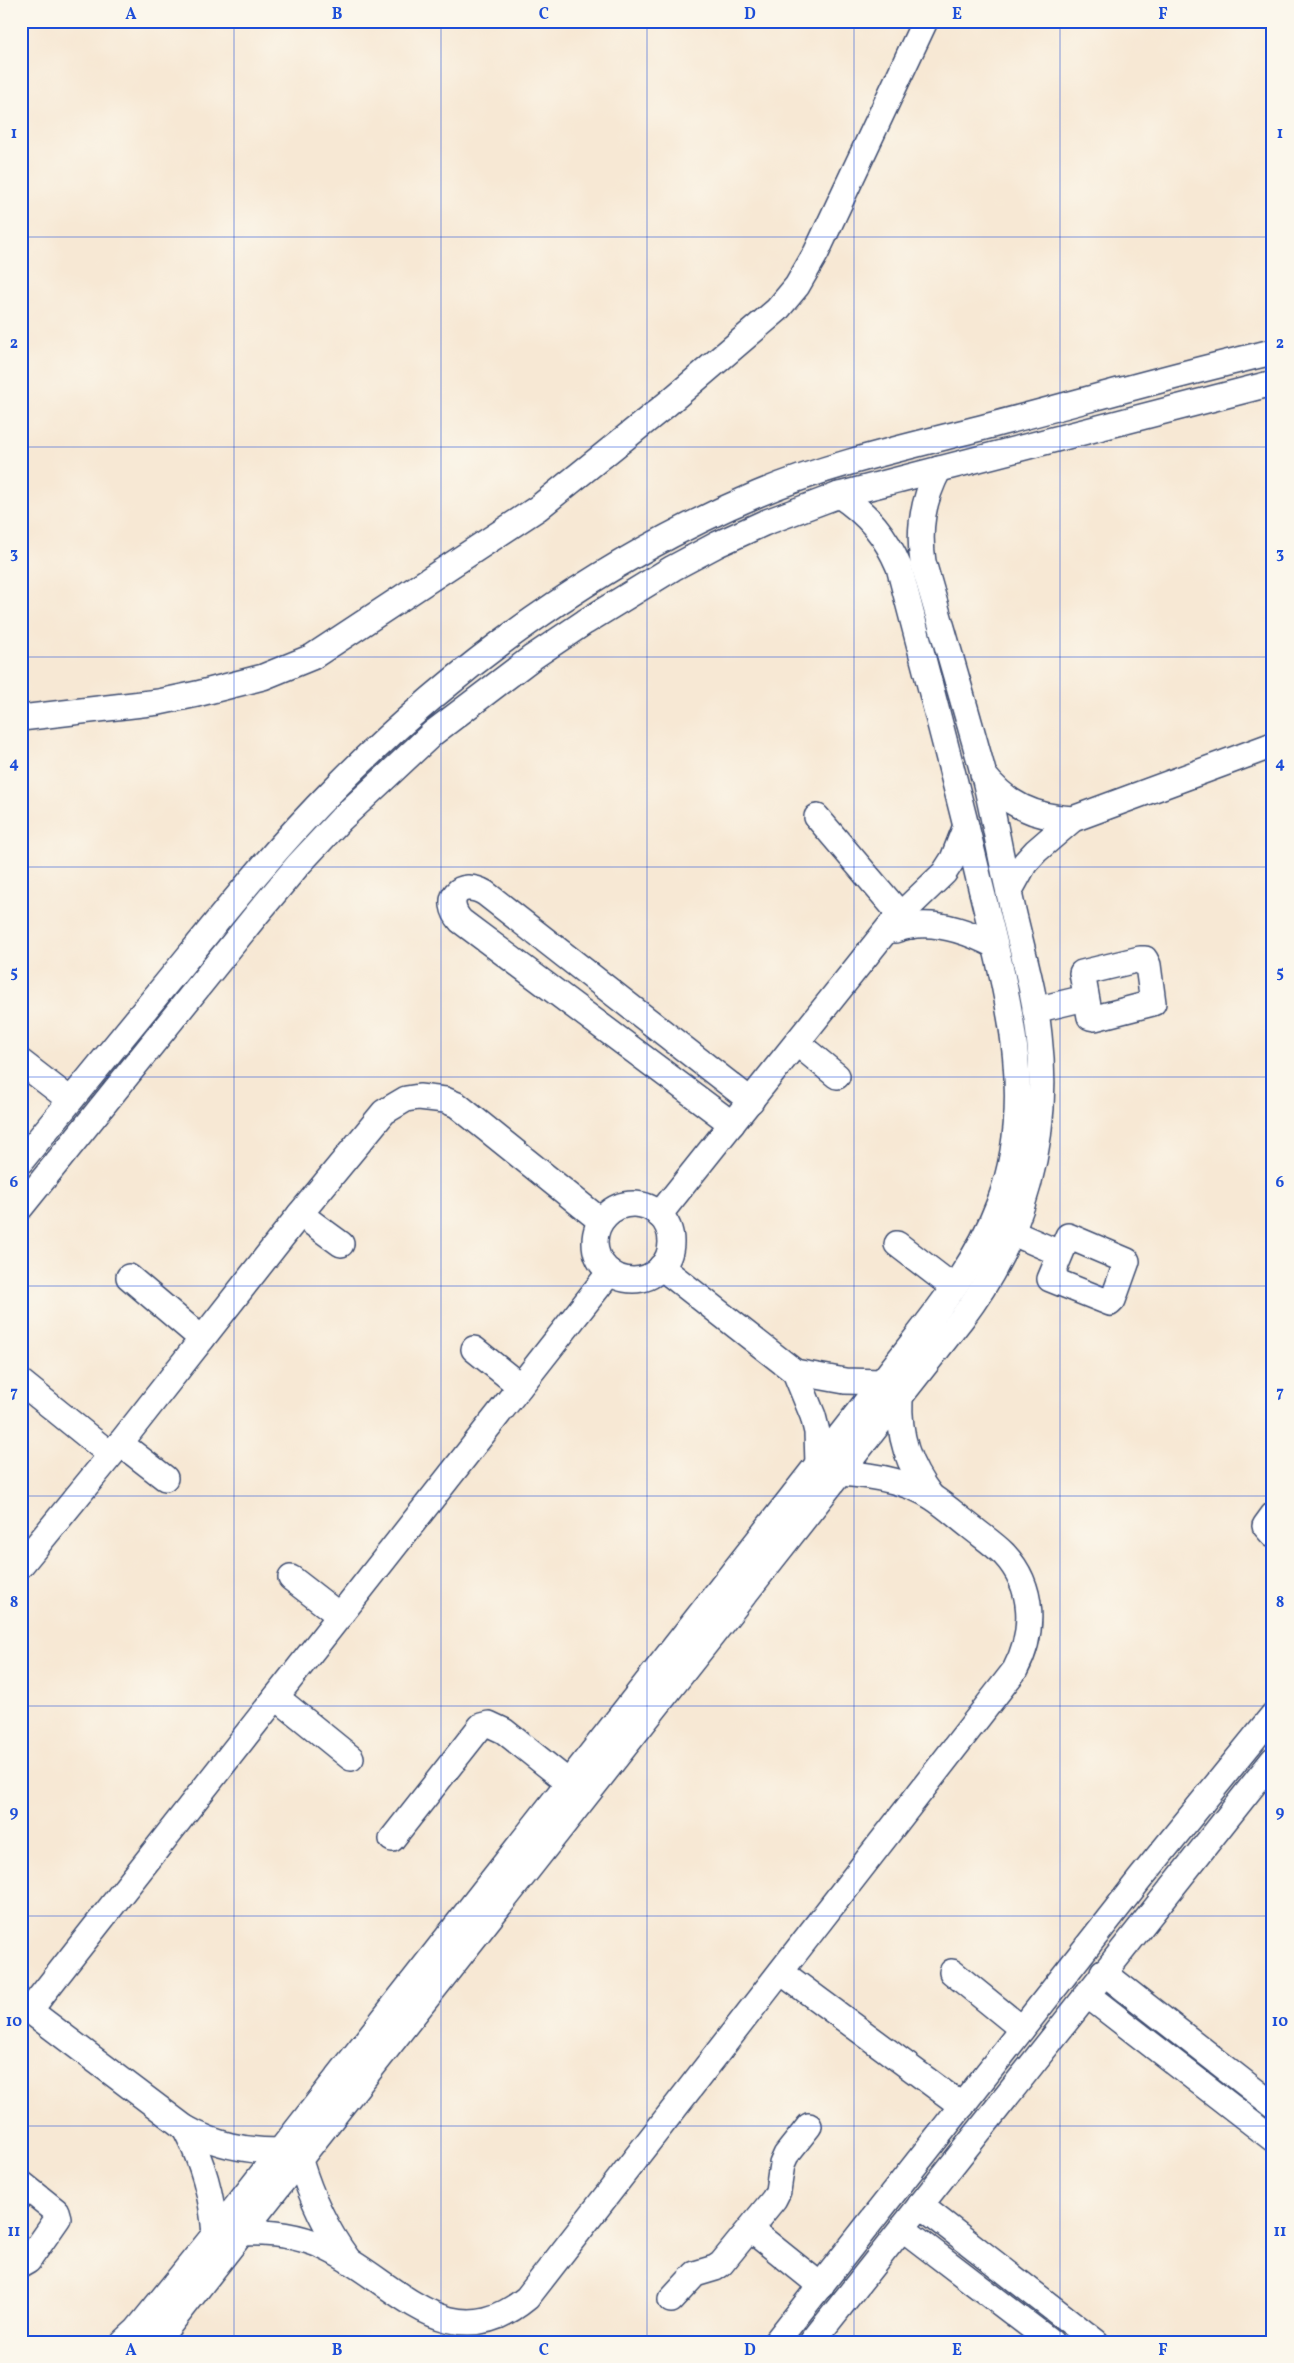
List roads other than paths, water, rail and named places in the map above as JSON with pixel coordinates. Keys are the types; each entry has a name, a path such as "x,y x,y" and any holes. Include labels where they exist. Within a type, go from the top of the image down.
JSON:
{"street":[{"path":"21,718 169,700 231,686 288,668 339,640 538,508 582,474 777,310 797,286 816,253 925,21"},
{"path":"21,1161 287,838 384,740 432,696 513,633 613,569 723,510 826,469 1273,352"},
{"path":"21,1207 298,865 341,819 434,733 533,657 673,568 764,523 839,496 939,468 1273,383"},
{"path":"147,2334 215,2234 290,2156 891,1390 975,1301 1013,1233 1031,1180 1041,1122 1042,1063 1035,1010 983,774 923,562 920,530 922,514 926,498 939,468"},
{"path":"839,496 853,504 876,526 899,567 966,826 1016,1044 1019,1088 1017,1124 1008,1174 999,1204 983,1242 953,1287 891,1390 905,1450 911,1467 931,1496"},
{"path":"899,567 923,562"},
{"path":"1009,892 1025,863 1036,850 1073,819 1273,745"},
{"path":"983,774 994,788 1022,808 1038,815 1073,819"},
{"path":"817,817 905,920 942,926 979,937 994,945"},
{"path":"659,1215 884,935 905,920 944,873 953,858 966,826"},
{"path":"732,1124 461,921 454,913 452,902 457,893 466,887 474,887 485,893 750,1101"},
{"path":"1035,1010 1086,998"},
{"path":"797,1043 837,1076"},
{"path":"109,1053 131,1071"},
{"path":"21,1062 70,1100"},
{"path":"21,1565 116,1449 300,1214 384,1112 406,1099 432,1097 457,1105 601,1221"},
{"path":"624,1205 643,1205 659,1215 669,1231 670,1250 661,1267 654,1274 637,1280 618,1277 603,1266 595,1248 597,1230 601,1221 615,1208 624,1205"},
{"path":"300,1214 341,1244"},
{"path":"1013,1233 1059,1253"},
{"path":"897,1244 953,1287"},
{"path":"661,1267 794,1372 808,1401 829,1469"},
{"path":"290,2156 230,2147 199,2136 185,2128 26,2007 276,1697 610,1272"},
{"path":"128,1277 202,1339"},
{"path":"474,1349 520,1386"},
{"path":"794,1372 891,1390"},
{"path":"21,1382 116,1449 164,1478"},
{"path":"244,2233 262,2232 297,2237 315,2243 348,2260 416,2307 446,2320 479,2321 492,2319 516,2308 527,2298 1015,1670 1026,1645 1029,1631 1028,1603 1025,1589 1012,1564 993,1544 931,1496 896,1482 829,1469"},
{"path":"1273,1515 1265,1526 1273,1535"},
{"path":"147,2334 244,2233 290,2156 568,1782 784,1525"},
{"path":"291,1578 340,1616"},
{"path":"276,1697 351,1758"},
{"path":"776,2342 1140,1879 1273,1715"},
{"path":"392,1839 481,1726 489,1724 504,1731 568,1782"},
{"path":"812,2342 1163,1897 1272,1764"},
{"path":"1140,1879 1163,1897"},
{"path":"781,1972 962,2106"},
{"path":"952,1972 1022,2029"},
{"path":"1104,1972 1273,2105"},
{"path":"1086,1994 1273,2139"},
{"path":"671,2300 695,2274 715,2268 720,2264 750,2229 778,2191 782,2164 786,2155 808,2126"},
{"path":"185,2128 201,2161 210,2189 215,2234"},
{"path":"290,2156 332,2237 348,2260"},
{"path":"21,2183 56,2211 58,2218 28,2261 21,2265"},
{"path":"920,2205 1096,2342"},
{"path":"902,2228 1051,2342"},
{"path":"750,2229 820,2286"}]}
